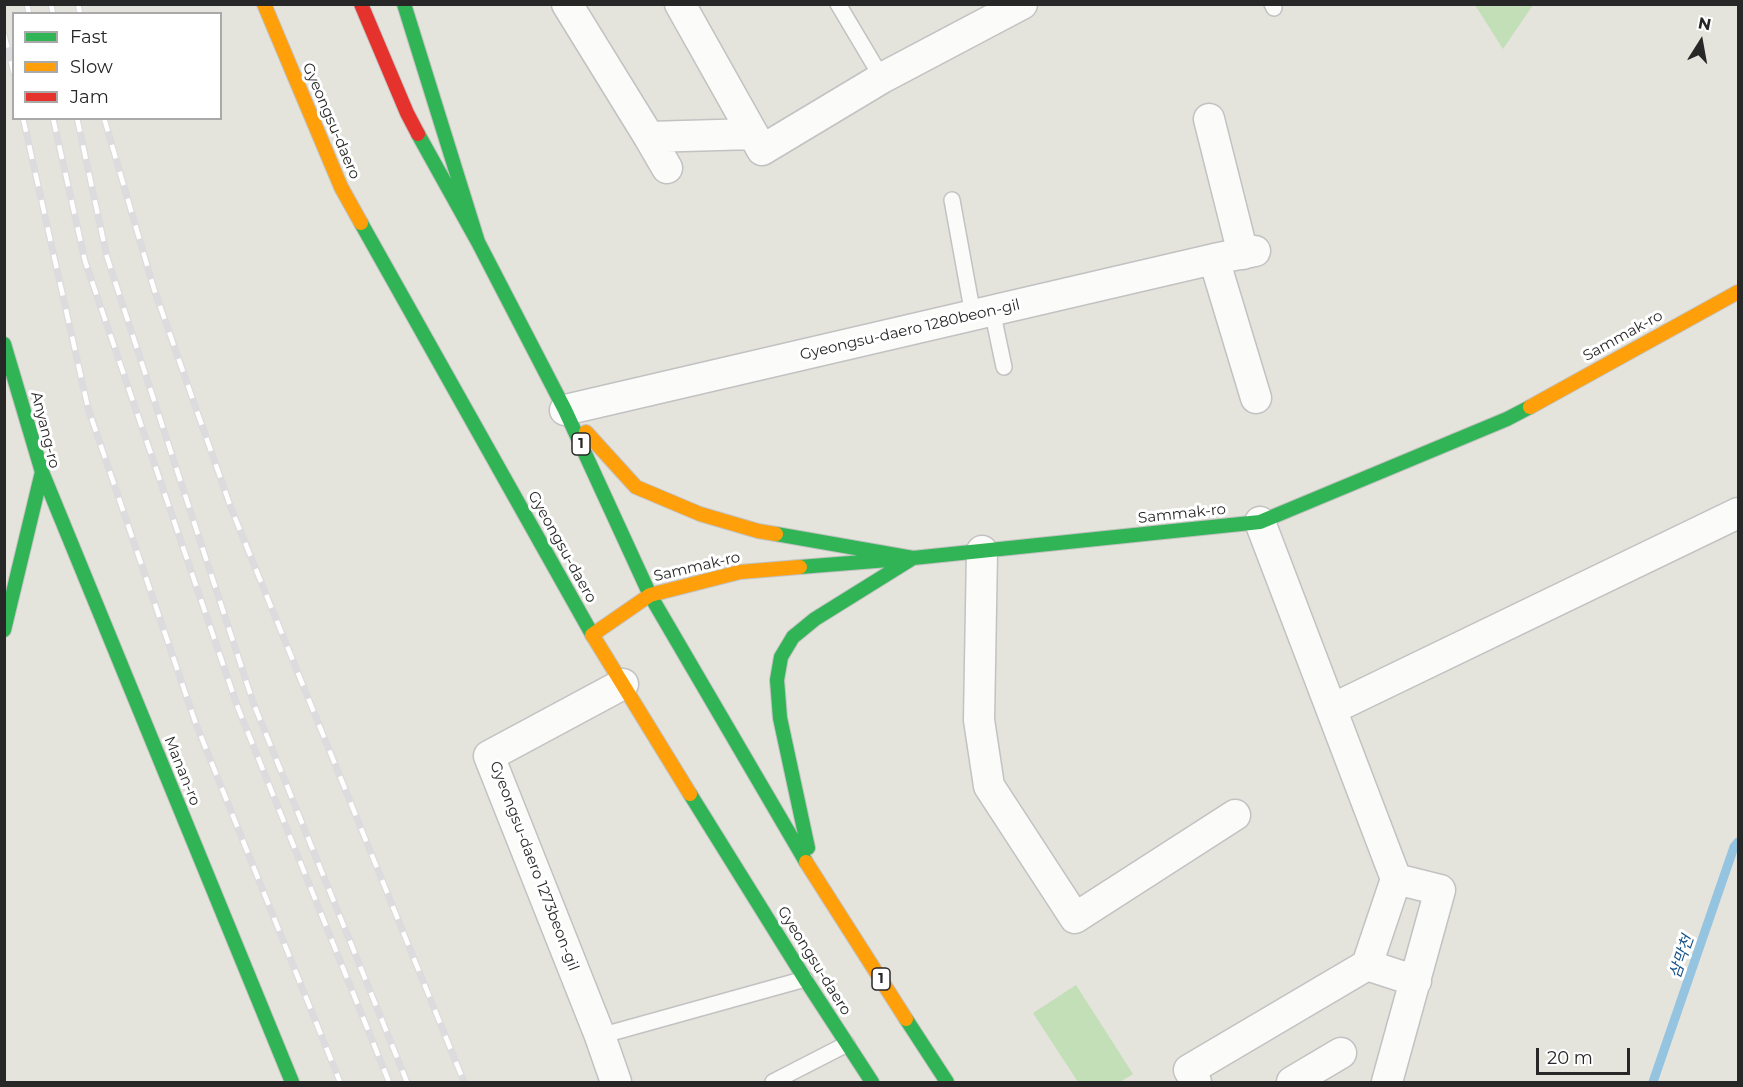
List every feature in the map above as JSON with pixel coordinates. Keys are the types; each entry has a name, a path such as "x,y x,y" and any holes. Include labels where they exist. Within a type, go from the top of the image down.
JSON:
{"main road":[{"name":"Gyeongsu-daero","path":"264,4 341,187 592,635 872,1083"},
{"name":"1","path":"362,4 407,113 478,242 565,410 650,595 814,876 947,1083"},
{"path":"404,4 478,242"},
{"name":"Sammak-ro","path":"592,635 650,595 740,572 913,558 1260,522 1507,419 1738,292"},
{"name":"Anyang-ro","path":"4,344 42,472 4,630"},
{"path":"565,410 636,487 700,514 758,531 913,558"},
{"name":"Manan-ro","path":"42,472 292,1083"},
{"path":"814,876 780,718 777,680 781,657 793,637 815,619 913,558"}],"street":[{"path":"567,4 667,168"},
{"path":"680,4 762,150 882,78 1022,4"},
{"path":"1209,119 1237,255 1257,398"},
{"path":"649,137 753,134"},
{"name":"Gyeongsu-daero 1280beon-gil","path":"565,410 1237,255"},
{"path":"1332,709 1738,513"},
{"path":"1196,1083 1189,1070 1367,965 1396,879 1260,522"},
{"path":"982,551 979,720 989,786 1075,918 1234,815"},
{"name":"Gyeongsu-daero 1273beon-gil","path":"616,1083 600,1036 489,756 623,684"},
{"path":"1387,1083 1440,890 1396,879"},
{"path":"1367,965 1416,981"},
{"path":"1292,1083 1341,1053"}],"lane":[{"path":"838,4 882,78"},
{"path":"952,200 982,313 1004,367"},
{"path":"600,1036 805,979"},
{"path":"773,1083 847,1044"}],"green space":[{"path":"1475,5 1533,5 1503,49"},
{"path":"1076,985 1133,1074 1120,1082 1078,1082 1033,1013"}],"waterway":[{"name":"삼막천","path":"1653,1082 1734,847 1738,842"}],"railway":[{"path":"27,4 29,12"},
{"path":"51,4 53,12"},
{"path":"78,4 80,12"},
{"path":"4,34 12,66"},
{"path":"23,120 88,408 196,724 340,1082"},
{"path":"53,120 85,261 238,708 389,1082"},
{"path":"77,120 107,257 253,702 407,1082"},
{"path":"105,120 154,289 231,508 464,1082"}],"traffic: fast":[{"path":"404,4 478,242"},
{"path":"418,134 478,242 565,410 650,595 806,862"},
{"path":"361,223 593,636"},
{"path":"4,344 42,472 4,630"},
{"path":"800,567 913,558 1260,522 1507,419 1530,407"},
{"path":"42,472 292,1082"},
{"path":"776,534 913,558"},
{"path":"808,848 780,718 777,680 781,657 793,637 815,619 913,558"},
{"path":"690,794 872,1082"},
{"path":"906,1019 947,1082"}],"traffic: slow":[{"path":"264,4 341,187 361,223"},
{"path":"1530,407 1738,292"},
{"path":"586,432 636,487 700,514 776,534"},
{"path":"592,635 650,595 740,572 800,567"},
{"path":"593,636 690,794"},
{"path":"806,862 906,1019"}],"traffic: jam":[{"path":"361,4 418,134"}]}
